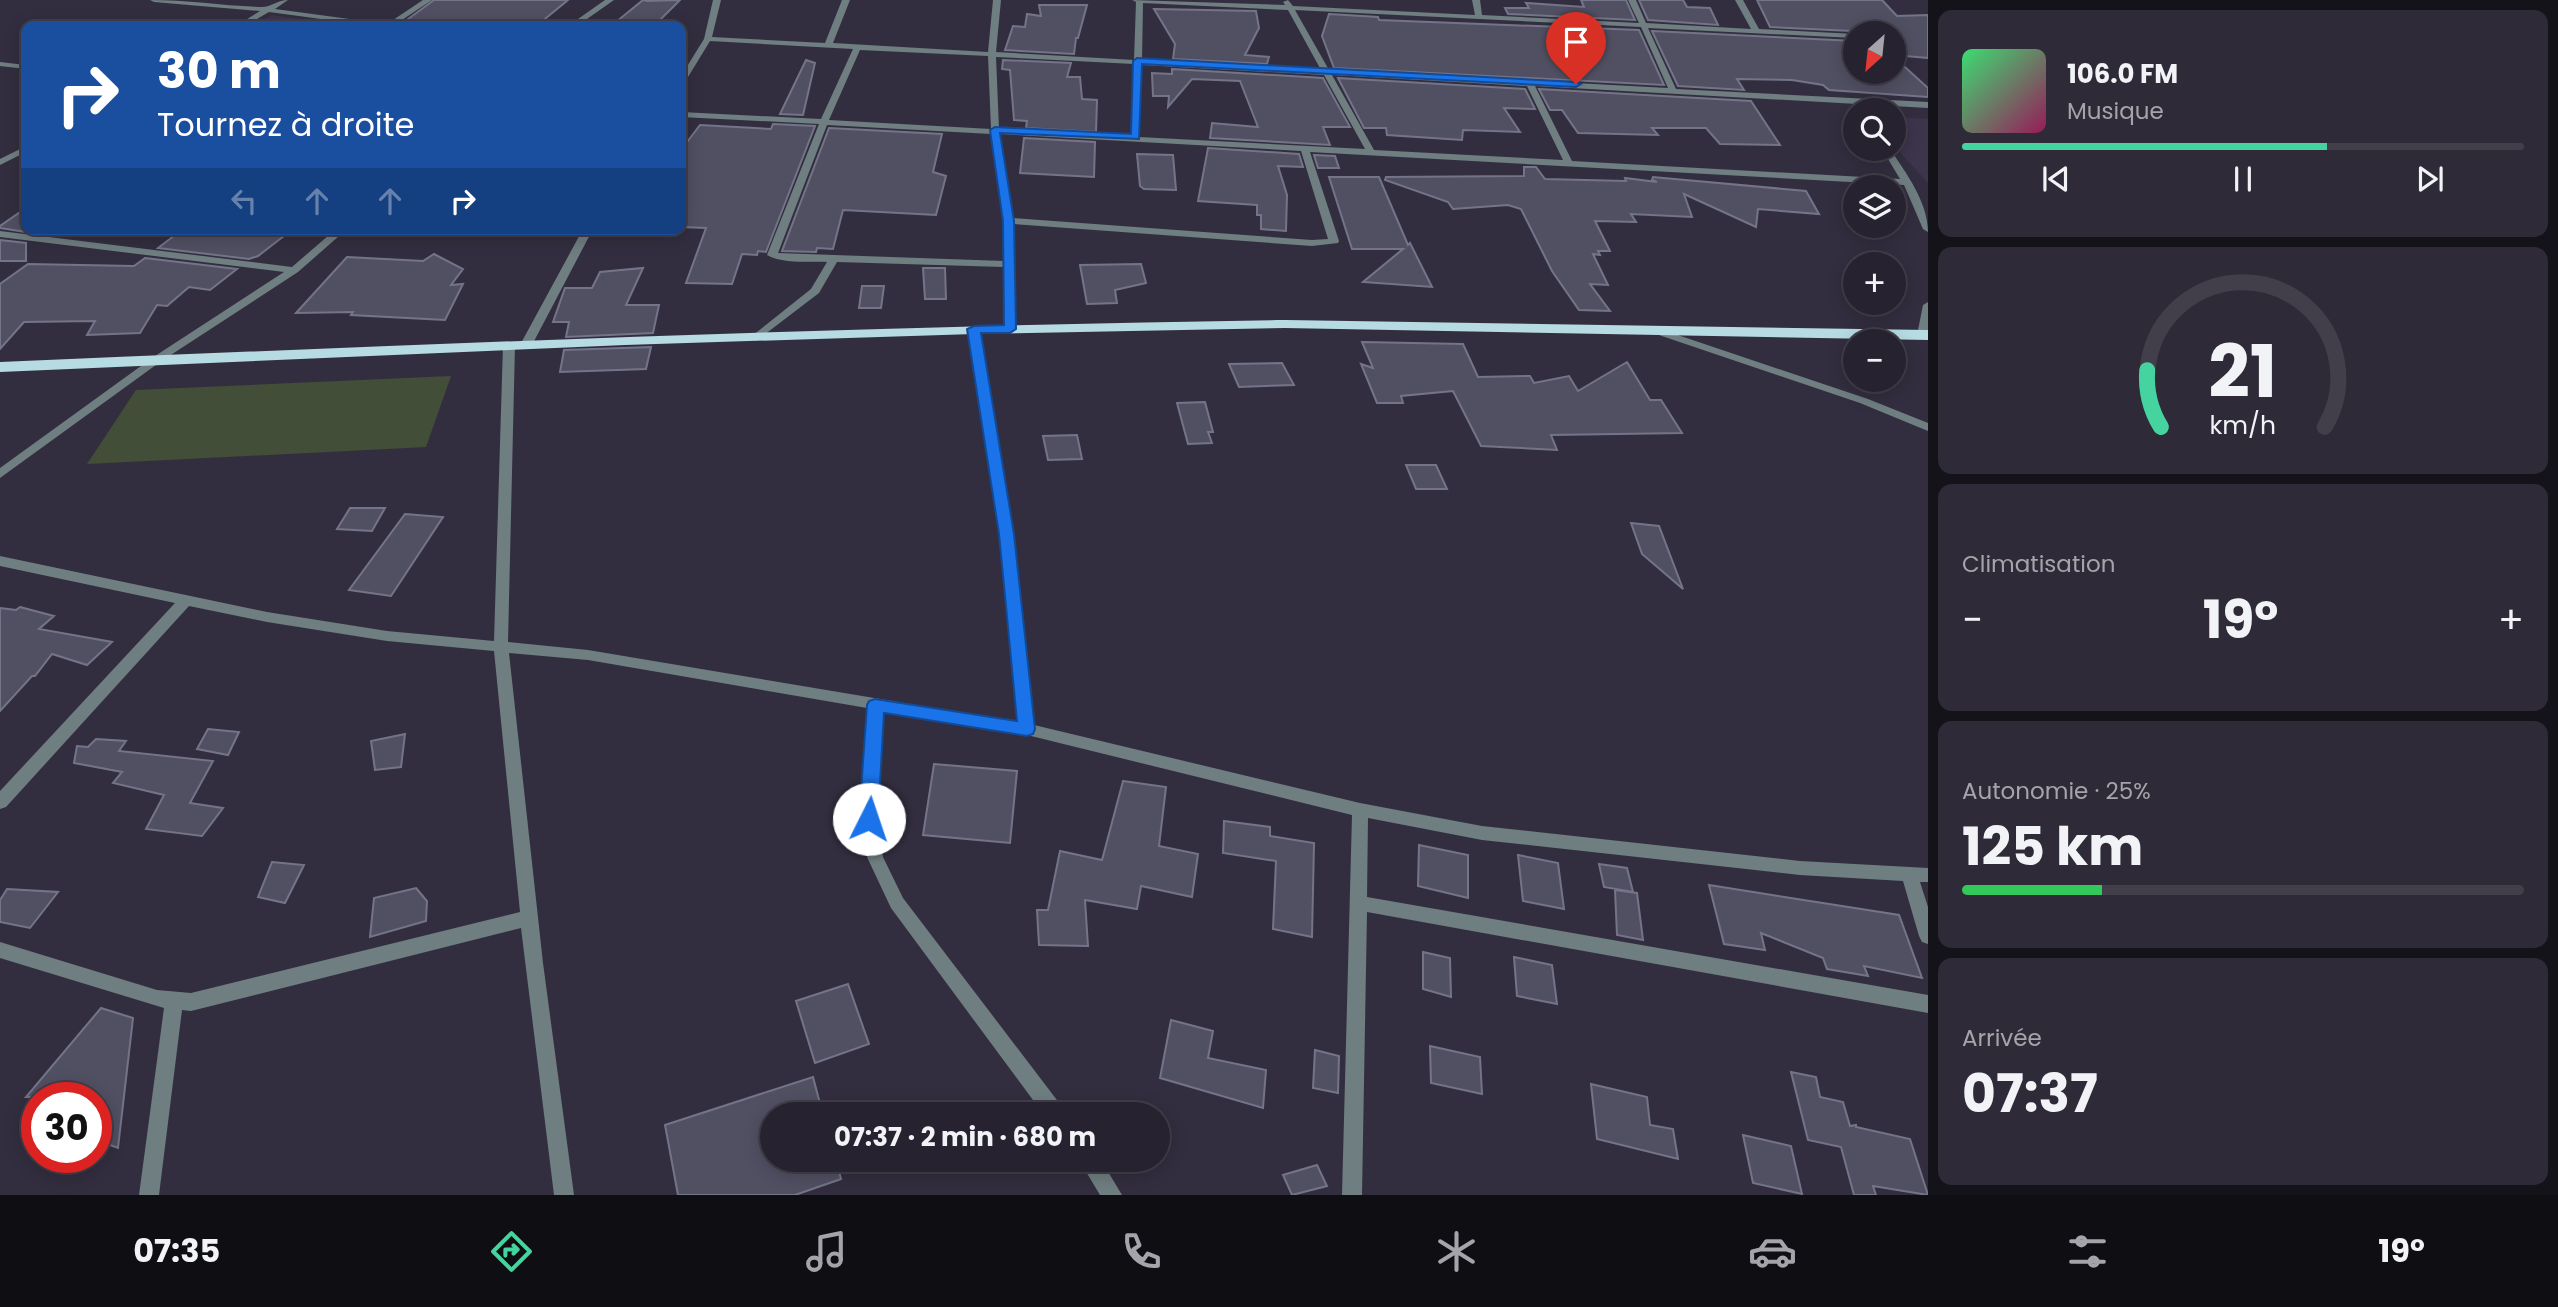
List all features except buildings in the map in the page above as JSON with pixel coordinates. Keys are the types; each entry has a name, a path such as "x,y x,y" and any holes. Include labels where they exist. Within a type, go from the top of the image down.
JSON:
{"highway":[{"path":"0,367 509,345 974,329 1285,324 1925,335"}],"street":[{"path":"154,0 269,10 351,21"},
{"path":"249,21 284,0"},
{"path":"396,21 428,0"},
{"path":"579,21 610,0"},
{"path":"686,74 708,39 717,0"},
{"path":"828,46 846,0"},
{"path":"997,0 992,54 995,130 1008,221 1010,329"},
{"path":"1135,137 1138,0 1289,4 1479,17 1843,35"},
{"path":"1476,0 1479,17"},
{"path":"1632,0 1672,89"},
{"path":"1739,0 1756,31"},
{"path":"1289,4 1370,150"},
{"path":"708,39 1843,99"},
{"path":"857,48 824,122 772,255 833,260 1008,264"},
{"path":"1,65 21,67"},
{"path":"1529,82 1568,161"},
{"path":"1906,104 1928,105"},
{"path":"686,114 1907,181"},
{"path":"1008,221 1312,243 1334,241 1304,147"},
{"path":"0,151 21,151"},
{"path":"0,162 21,152"},
{"path":"1894,161 1907,181 1928,229"},
{"path":"0,234 294,270"},
{"path":"0,474 156,360 294,270 335,235"},
{"path":"526,345 585,235"},
{"path":"756,338 815,291 833,260"},
{"path":"1925,335 1928,306"},
{"path":"974,329 1006,534 1027,729"},
{"path":"1653,329 1864,401 1928,427"},
{"path":"509,345 501,646 529,918 564,1195"},
{"path":"0,561 267,617 387,636 501,646 671,667 875,705 1027,729 1360,810 1482,832 1800,868 1928,875"},
{"path":"0,802 187,599"},
{"path":"875,705 869,819 875,857 897,903 1046,1102"},
{"path":"1352,1195 1360,810"},
{"path":"1909,873 1928,936"},
{"path":"1358,903 1928,1004"},
{"path":"0,950 174,1002 205,1000 529,918"},
{"path":"149,1195 174,1002"},
{"path":"1097,1172 1112,1195"}],"shaded area":[{"path":"272,15 319,21 262,21"},
{"path":"1906,118 1928,119 1928,183 1906,159"}],"green space":[{"path":"451,376 426,447 87,464 136,390"}],"route":[{"path":"869,819 875,705 1027,729 1006,534 974,329 1010,329 1008,221 995,130 1135,137 1137,61 1576,84"}]}
